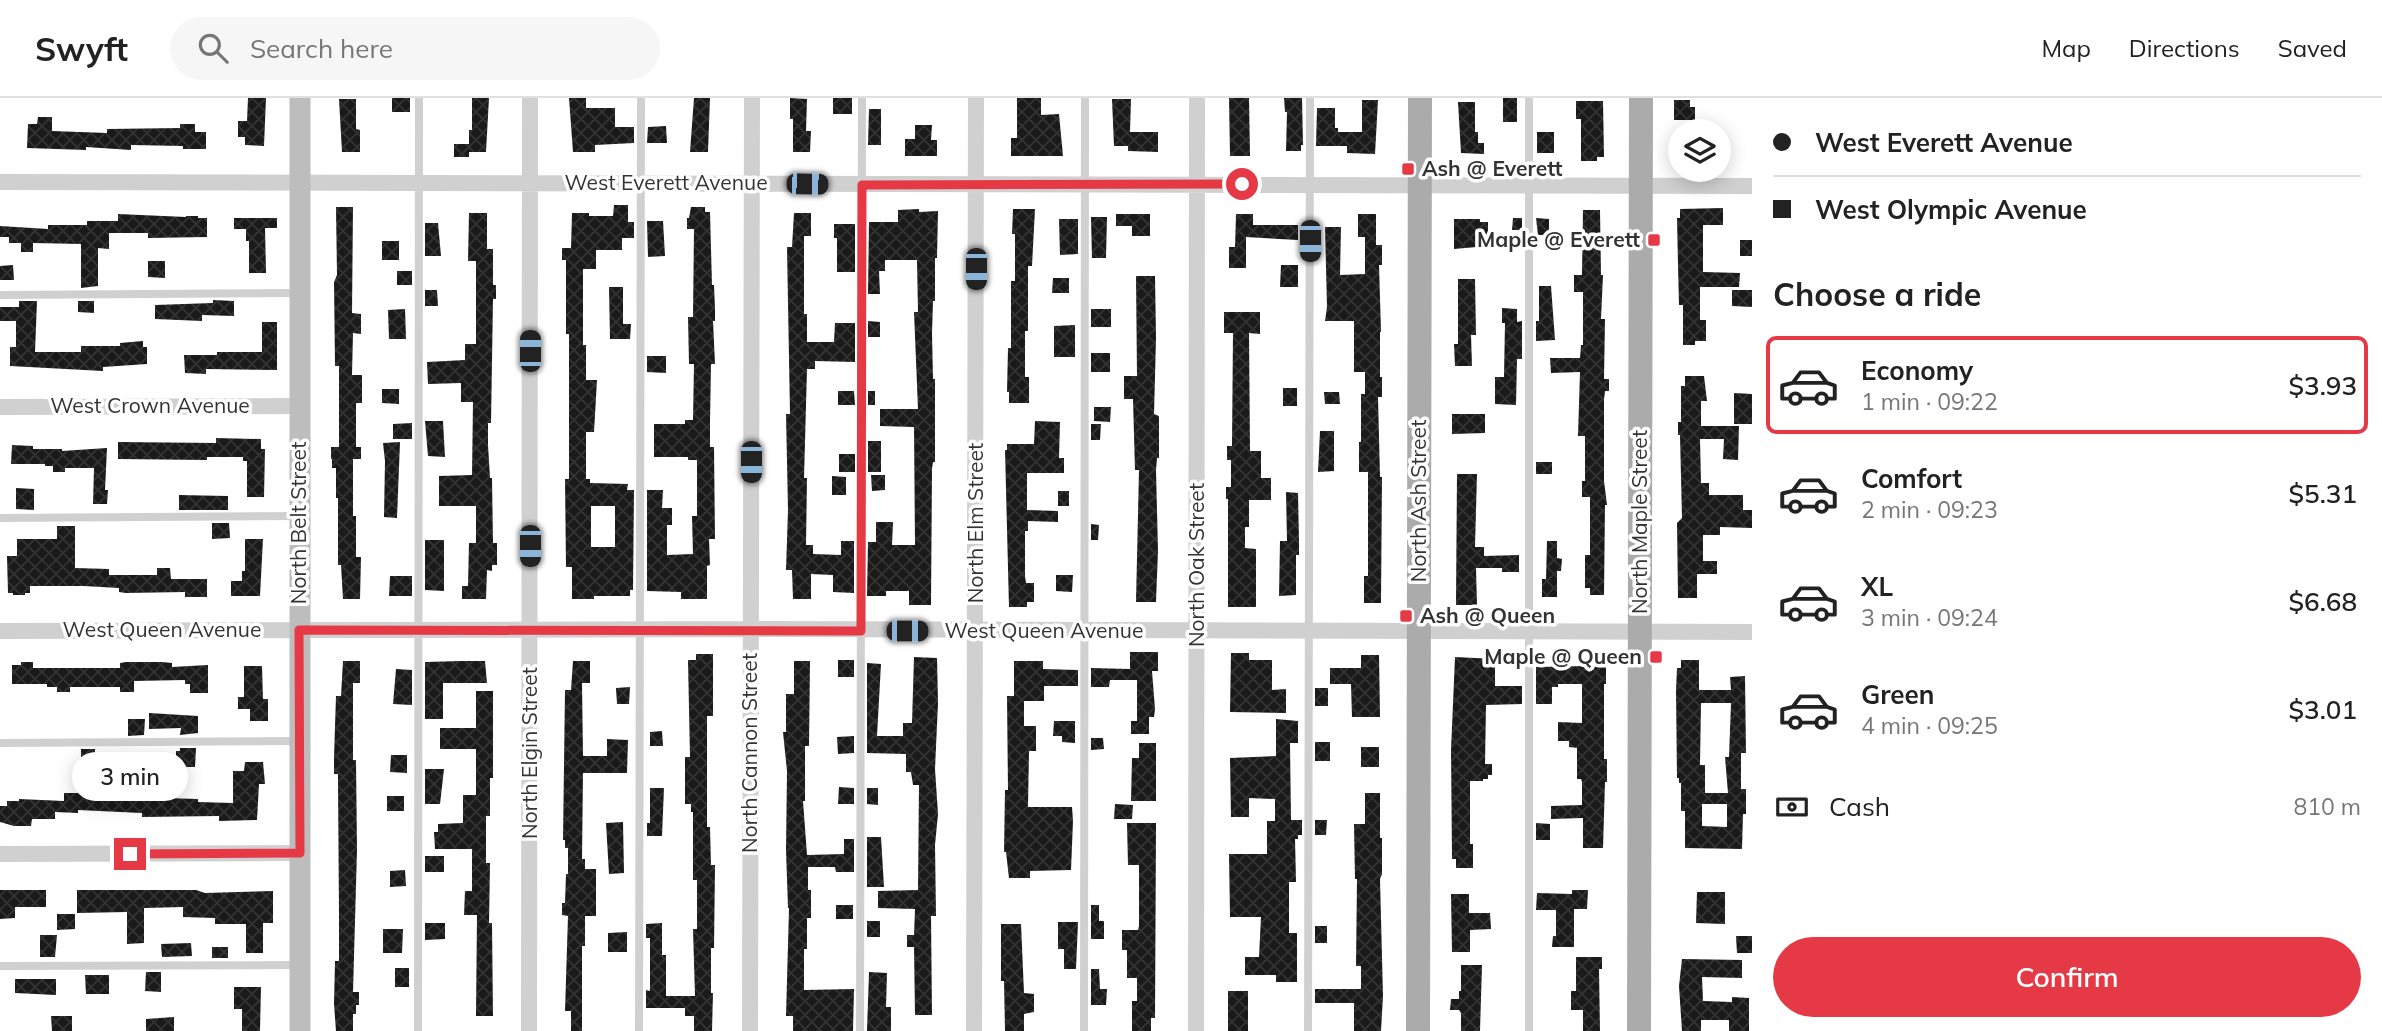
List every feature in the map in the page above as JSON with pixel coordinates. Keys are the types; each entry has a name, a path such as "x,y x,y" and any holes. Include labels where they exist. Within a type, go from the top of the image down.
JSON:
{"main road":[{"name":"North Ash Street","path":"1418,1031 1420,98"},
{"name":"North Maple Street","path":"1639,1031 1641,98"}],"street":[{"name":"North Belt Street","path":"300,98 300,1031"},
{"name":"North Elgin Street","path":"529,1031 530,98"},
{"name":"North Cannon Street","path":"750,1031 752,98"},
{"name":"North Elm Street","path":"974,1031 976,98"},
{"name":"North Oak Street","path":"1196,1031 1197,98"},
{"name":"West Everett Avenue","path":"0,183 752,182 862,185 1752,186"},
{"name":"West Crown Avenue","path":"0,407 300,406"},
{"name":"West Queen Avenue","path":"0,631 751,629 1752,632"},
{"path":"0,854 300,853"}],"lane":[{"path":"418,1031 419,98"},
{"path":"639,1031 641,98"},
{"path":"860,1031 862,98"},
{"path":"1084,1031 1085,98"},
{"path":"1308,1031 1310,98"},
{"path":"1529,98 1529,1031"},
{"path":"0,295 299,293"},
{"path":"0,518 299,516"},
{"path":"0,743 300,741"},
{"path":"0,966 300,965"}],"building":[{"path":"248,98 266,98 264,146 245,145 245,137 238,137 238,121 247,121"},
{"path":"392,98 410,98 410,112 392,112"},
{"path":"472,98 489,98 486,152 469,152 469,157 454,157 454,144 469,144"},
{"path":"569,98 586,98 586,108 615,108 615,127 634,127 634,143 595,145 595,152 573,152"},
{"path":"694,98 710,98 708,152 690,152"},
{"path":"790,98 807,99 806,131 811,131 810,152 793,152"},
{"path":"833,98 852,98 852,114 833,114"},
{"path":"1017,98 1041,98 1041,115 1059,114 1063,156 1011,156 1011,138 1017,138"},
{"path":"1229,98 1249,98 1250,156 1230,156"},
{"path":"1284,98 1302,98 1301,151 1286,151 1287,112"},
{"path":"1503,98 1517,98 1517,122 1503,122"},
{"path":"339,99 356,99 356,129 360,130 360,152 342,152"},
{"path":"1112,99 1131,99 1130,132 1158,132 1158,152 1128,151 1128,146 1114,146"},
{"path":"1362,100 1378,100 1375,154 1347,153 1347,146 1316,146 1317,108 1335,108 1335,128 1338,128 1338,132 1362,132"},
{"path":"1674,100 1690,100 1690,107 1695,107 1695,119 1674,119"},
{"path":"1576,101 1603,101 1604,157 1597,157 1597,161 1581,161 1581,119 1576,119"},
{"path":"1458,102 1475,102 1475,132 1478,132 1478,143 1484,143 1484,154 1461,153"},
{"path":"869,109 881,109 881,145 868,145"},
{"path":"38,117 52,117 52,131 107,133 107,129 180,128 180,124 195,124 195,132 206,132 206,149 131,145 131,150 86,147 86,150 27,148 28,124 37,124"},
{"path":"915,125 932,125 931,140 937,140 937,156 905,156 905,139 915,139"},
{"path":"666,126 667,143 647,143 648,127"},
{"path":"1537,132 1554,132 1554,153 1537,153"},
{"path":"614,205 628,205 628,222 634,222 634,238 622,238 622,250 596,250 596,269 583,269 586,380 597,380 594,432 586,432 586,479 590,479 590,483 628,484 627,490 634,490 633,590 630,590 630,596 572,599 572,567 566,567 565,479 569,479 569,334 566,334 566,260 562,260 562,248 571,248 572,213 613,216","holes":["591,506 615,506 615,547 591,547"]},
{"path":"336,207 353,207 352,313 361,314 361,334 353,333 352,375 362,375 362,403 356,403 356,447 361,447 361,459 353,459 356,557 361,557 360,599 343,599 341,565 338,565 336,468 332,468 331,459 331,447 339,447 339,366 335,366"},
{"path":"691,207 705,207 705,212 710,212 715,309 710,447 714,447 715,539 709,539 707,599 681,599 681,592 647,591 647,490 663,490 662,508 672,508 672,525 667,525 667,555 693,554 692,516 697,516 697,460 688,460 688,457 654,457 654,424 685,424 685,420 693,420 694,364 689,364 688,317 693,317 694,229 687,229"},
{"path":"1723,208 1723,225 1703,225 1703,272 1740,273 1739,287 1700,287 1700,320 1706,320 1706,341 1683,345 1683,305 1679,305 1677,218 1680,218 1680,209"},
{"path":"919,209 919,212 938,211 932,333 935,462 932,469 931,605 909,605 909,591 886,591 886,596 867,596 868,542 876,542 876,522 893,522 892,545 915,545 914,427 880,426 880,409 918,409 914,312 918,312 917,260 885,260 885,271 879,271 880,294 868,294 869,222 898,222 898,210"},
{"path":"1013,209 1035,209 1032,266 1028,266 1028,331 1025,331 1025,377 1029,377 1029,403 1009,403 1007,392 1008,348 1011,348 1011,281 1015,281"},
{"path":"1583,210 1600,210 1603,275 1601,319 1605,319 1604,379 1609,379 1609,391 1605,391 1604,400 1604,481 1607,505 1604,595 1590,595 1590,588 1585,588 1585,555 1590,555 1590,497 1582,497 1582,481 1585,481 1585,436 1578,436 1580,372 1551,373 1550,358 1580,358 1583,345 1583,292 1574,292 1574,275 1582,275"},
{"path":"469,213 487,213 487,249 493,249 493,285 496,285 496,299 493,299 491,423 488,423 488,445 492,478 493,543 497,543 497,565 492,565 492,571 487,570 486,599 462,599 462,586 468,586 469,543 476,543 476,506 439,506 439,476 472,475 473,402 461,402 461,383 428,384 427,362 465,360 465,344 476,344 476,261 468,261"},
{"path":"794,213 811,213 811,236 804,236 804,314 807,314 807,342 834,342 835,323 855,323 855,362 815,361 815,369 807,369 804,478 807,478 806,545 813,545 813,554 841,555 841,541 854,541 854,593 833,592 833,575 811,574 811,599 793,599 792,570 786,570 786,414 790,414 787,247 792,247"},
{"path":"118,214 207,218 207,237 148,238 148,233 109,233 109,249 98,248 98,286 81,288 81,244 33,243 33,252 21,252 21,243 9,243 9,237 0,237 0,226 48,229 48,225 87,225 87,221 118,221"},
{"path":"1116,214 1150,214 1150,236 1132,236 1132,226 1116,226"},
{"path":"1236,214 1253,214 1253,225 1298,225 1298,240 1246,237 1246,268 1229,268 1229,247 1235,247"},
{"path":"1358,214 1376,214 1376,245 1382,245 1382,265 1379,265 1382,397 1378,397 1382,477 1381,603 1364,603 1364,576 1368,576 1368,472 1359,472 1359,442 1361,394 1365,394 1365,372 1354,372 1354,321 1325,321 1325,227 1341,227 1340,275 1365,274 1365,237 1358,237"},
{"path":"1091,217 1107,217 1106,258 1092,258"},
{"path":"234,218 277,218 277,228 265,228 266,273 249,273 249,241 246,241 246,229 234,229"},
{"path":"1513,218 1522,218 1522,230 1512,230"},
{"path":"1536,218 1549,219 1549,235 1538,235"},
{"path":"1059,219 1078,219 1078,254 1060,255"},
{"path":"1454,219 1480,219 1480,222 1488,222 1488,246 1454,249"},
{"path":"647,221 663,221 665,256 648,257"},
{"path":"425,223 438,223 441,256 425,256"},
{"path":"834,224 855,224 855,272 837,272 837,238 834,238"},
{"path":"1740,240 1752,240 1752,256 1740,256"},
{"path":"382,241 399,241 399,260 382,260"},
{"path":"148,261 165,261 165,278 148,277"},
{"path":"13,265 14,280 0,280 0,266"},
{"path":"1281,265 1298,265 1298,287 1280,287"},
{"path":"397,271 412,271 412,285 397,285"},
{"path":"1136,276 1155,276 1154,414 1159,416 1159,458 1156,470 1156,602 1136,602 1139,470 1135,470 1133,399 1124,399 1124,376 1137,376"},
{"path":"1053,278 1069,278 1069,293 1052,293"},
{"path":"1458,279 1475,279 1476,335 1471,335 1472,366 1455,366 1454,344 1458,344"},
{"path":"1539,286 1551,286 1555,340 1536,341"},
{"path":"609,287 623,287 623,324 631,324 630,339 610,339"},
{"path":"425,290 437,290 438,306 425,306"},
{"path":"1732,290 1752,290 1752,307 1732,306"},
{"path":"213,300 234,301 234,316 202,315 202,321 155,319 155,305 213,303"},
{"path":"19,301 37,301 35,352 81,352 81,346 120,346 120,343 143,341 143,347 147,347 147,364 103,367 103,371 10,366 10,347 16,347 16,321 0,321 0,307 19,307"},
{"path":"78,301 94,301 94,313 78,312"},
{"path":"1502,308 1517,309 1517,322 1522,321 1522,359 1517,359 1516,405 1495,404 1495,377 1504,377 1505,323 1502,323"},
{"path":"405,309 406,339 389,339 388,310"},
{"path":"1091,309 1111,309 1111,327 1091,327"},
{"path":"1224,312 1260,312 1260,334 1249,333 1250,451 1261,451 1261,478 1271,478 1271,500 1249,500 1249,527 1245,527 1245,548 1256,549 1256,607 1228,607 1226,487 1231,487 1231,460 1227,460 1227,446 1232,446 1233,333 1224,333"},
{"path":"868,321 880,322 880,337 868,337"},
{"path":"262,322 277,322 277,370 206,369 206,374 185,373 184,355 262,352"},
{"path":"1075,325 1075,357 1054,357 1054,326"},
{"path":"1091,353 1110,353 1110,372 1091,372"},
{"path":"647,356 666,356 666,373 647,372"},
{"path":"1685,376 1704,376 1707,401 1701,401 1701,426 1739,426 1738,460 1723,459 1724,439 1700,439 1701,483 1709,483 1709,495 1743,495 1743,510 1752,510 1752,528 1720,527 1720,535 1703,535 1703,561 1717,561 1717,574 1697,574 1697,598 1678,598 1677,523 1682,518 1678,422 1681,422 1681,386 1685,386"},
{"path":"1283,388 1297,388 1297,406 1283,406"},
{"path":"382,389 399,389 399,404 382,403"},
{"path":"838,391 854,391 855,405 838,405"},
{"path":"868,391 875,391 875,405 868,405"},
{"path":"1324,392 1339,392 1340,404 1325,404"},
{"path":"1734,393 1752,394 1752,424 1734,424"},
{"path":"1094,407 1111,407 1110,422 1094,421"},
{"path":"1452,414 1485,414 1485,433 1452,434"},
{"path":"425,421 443,421 445,457 428,456"},
{"path":"1035,421 1060,422 1059,458 1064,458 1064,473 1027,473 1027,510 1058,511 1058,522 1028,521 1028,531 1025,531 1025,576 1026,583 1034,583 1034,602 1027,602 1027,607 1009,607 1005,450 1007,444 1034,444"},
{"path":"412,423 412,439 393,439 393,424"},
{"path":"1091,424 1101,424 1100,440 1091,440"},
{"path":"1320,431 1334,431 1334,471 1318,472"},
{"path":"216,438 261,439 261,449 265,449 264,497 247,497 247,461 243,461 243,457 207,457 207,460 118,459 118,442 216,443"},
{"path":"868,441 881,441 881,472 868,472"},
{"path":"400,442 397,518 384,517 383,443"},
{"path":"12,445 62,451 107,448 107,504 93,504 94,468 65,468 65,472 53,472 53,466 45,464 11,464"},
{"path":"839,454 855,454 855,472 839,472"},
{"path":"1536,462 1552,462 1552,474 1536,474"},
{"path":"1457,474 1477,474 1475,547 1484,547 1484,556 1519,555 1519,572 1502,572 1502,568 1476,568 1477,605 1456,605"},
{"path":"871,475 885,475 885,490 872,491"},
{"path":"832,476 846,477 846,495 832,495"},
{"path":"16,488 34,489 34,510 16,509"},
{"path":"1058,491 1069,491 1069,506 1058,506"},
{"path":"1286,492 1298,493 1299,555 1296,555 1296,595 1279,596 1280,541 1287,541"},
{"path":"179,495 228,496 228,510 179,510"},
{"path":"212,523 229,523 230,538 212,539"},
{"path":"1091,524 1099,525 1098,540 1091,540"},
{"path":"57,526 75,526 75,568 109,569 109,575 157,575 157,568 170,568 171,579 207,579 207,597 185,597 185,592 126,593 119,592 119,588 84,586 30,586 30,593 25,595 8,593 7,556 17,556 17,539 57,539"},
{"path":"245,539 263,539 260,596 231,596 231,581 242,581 242,571 245,571"},
{"path":"425,540 444,540 444,591 425,590"},
{"path":"1547,541 1557,541 1557,558 1562,559 1561,571 1557,571 1557,597 1542,597 1542,579 1546,579"},
{"path":"1056,575 1073,575 1072,592 1056,591"},
{"path":"390,576 412,576 412,596 389,596"},
{"path":"1130,652 1158,652 1158,671 1152,671 1155,709 1154,717 1149,717 1149,734 1131,734 1131,721 1137,721 1137,680 1110,680 1109,687 1091,687 1091,668 1130,669"},
{"path":"1231,653 1249,653 1249,660 1272,660 1272,690 1286,689 1286,713 1230,712"},
{"path":"696,654 713,654 713,716 707,716 707,827 710,827 711,865 715,865 714,948 711,948 712,1031 694,1031 694,1016 685,1016 685,1008 646,1008 646,990 650,991 650,938 646,938 646,924 662,923 662,955 666,955 666,996 695,996 693,929 697,929 697,880 693,880 693,812 691,804 685,804 685,757 690,757 688,660 696,660"},
{"path":"1361,655 1379,655 1380,717 1352,717 1351,684 1330,684 1330,668 1361,668"},
{"path":"914,657 937,658 935,769 938,814 935,845 936,916 931,916 932,1015 915,1015 914,947 907,947 907,935 914,935 915,909 878,908 878,891 918,890 919,785 913,785 911,772 906,772 906,754 867,753 867,663 881,664 877,736 903,736 903,723 912,723"},
{"path":"1455,657 1495,659 1495,686 1522,686 1522,704 1486,705 1485,764 1492,764 1492,775 1488,775 1488,779 1483,781 1470,781 1470,844 1473,844 1473,868 1456,868 1456,859 1452,859 1451,750"},
{"path":"1584,658 1606,659 1604,759 1607,759 1607,782 1603,848 1583,848 1583,818 1551,819 1551,806 1582,805 1582,782 1577,779 1577,748 1569,747 1569,741 1558,741 1558,722 1582,723 1582,684 1558,684 1558,687 1552,687 1552,704 1536,704 1536,667 1584,666"},
{"path":"838,660 854,660 854,677 838,677"},
{"path":"1681,660 1699,660 1699,690 1731,690 1730,677 1745,676 1746,753 1741,753 1741,789 1746,789 1746,814 1743,814 1742,849 1685,848 1685,811 1681,811 1681,783 1677,778 1676,690 1677,668 1681,668","holes":["1701,703 1731,703 1729,757 1725,757 1728,793 1705,793 1705,765 1700,765","1702,804 1727,804 1727,827 1702,826"]},
{"path":"343,661 360,661 360,683 353,683 357,850 353,992 359,992 359,1005 356,1005 356,1014 353,1014 353,1031 336,1031 334,1004 335,961 339,961 339,915 338,774 334,774 334,757 336,696 341,696"},
{"path":"485,661 487,683 443,683 443,719 425,719 425,662"},
{"path":"573,661 590,661 590,683 582,683 583,756 607,756 607,739 628,740 627,773 583,773 582,859 585,859 585,869 596,869 596,916 585,916 585,946 582,946 582,1031 571,1031 571,1011 565,1011 568,916 562,915 568,874 568,848 565,848 563,840 565,690 571,690"},
{"path":"794,661 810,661 809,746 805,746 803,801 807,855 844,854 844,839 854,839 854,872 836,872 835,867 808,867 811,918 807,918 804,990 854,989 853,1031 793,1031 793,1016 786,1016 789,908 786,850 787,771 783,732 786,732 786,694 794,694"},
{"path":"1014,661 1043,661 1043,669 1078,670 1078,686 1044,686 1044,701 1024,701 1024,726 1036,726 1036,751 1029,751 1028,807 1072,807 1073,821 1071,870 1030,871 1030,878 1009,878 1004,852 1005,790 1008,790 1007,696 1014,696"},
{"path":"21,662 33,662 33,668 120,668 120,663 126,662 172,663 172,667 208,665 208,693 190,693 190,684 185,684 185,680 134,681 134,692 120,692 120,687 70,687 70,692 57,692 57,687 47,687 47,684 12,684 12,665 21,665"},
{"path":"244,666 262,666 263,699 268,699 268,721 250,721 250,709 238,709 238,697 244,697"},
{"path":"396,669 412,670 412,705 393,704"},
{"path":"630,687 629,704 617,704 616,688"},
{"path":"1315,688 1328,688 1328,706 1315,706"},
{"path":"476,691 493,691 493,778 490,778 490,816 486,816 486,863 490,863 489,923 492,923 493,1016 476,1016 477,915 464,915 465,891 472,891 472,849 435,849 434,832 438,832 438,824 463,823 463,795 476,795 476,749 440,749 440,728 476,728"},
{"path":"149,713 198,716 198,733 180,735 181,728 149,729"},
{"path":"128,719 145,719 144,735 128,736"},
{"path":"1276,719 1298,721 1298,743 1290,743 1291,820 1302,820 1302,835 1295,839 1296,882 1289,882 1289,933 1297,933 1297,982 1276,982 1276,975 1245,975 1245,957 1259,957 1261,917 1230,917 1229,854 1267,854 1267,821 1275,821 1275,799 1249,798 1249,817 1231,817 1230,758 1276,756"},
{"path":"1054,721 1075,721 1075,743 1062,742 1062,736 1053,736"},
{"path":"662,731 663,746 650,746 650,732"},
{"path":"854,736 854,753 838,754 837,737"},
{"path":"1091,738 1103,738 1104,749 1091,750"},
{"path":"1315,742 1330,742 1330,761 1315,761"},
{"path":"1139,743 1156,743 1156,801 1131,801 1132,758 1139,758"},
{"path":"1361,747 1379,747 1379,767 1361,767"},
{"path":"180,748 196,748 195,767 176,767 176,751 180,751"},
{"path":"81,749 95,749 95,764 81,763"},
{"path":"391,755 407,755 407,773 390,772"},
{"path":"245,762 263,762 265,784 259,784 257,820 219,821 219,816 142,817 142,813 78,810 78,813 55,812 55,819 32,819 31,826 14,826 0,822 0,806 7,806 7,801 64,801 64,793 100,793 100,783 120,783 120,795 151,795 151,791 164,791 164,798 233,803 233,771 244,771"},
{"path":"425,769 444,769 440,804 425,804"},
{"path":"839,787 854,788 854,804 838,804"},
{"path":"650,788 664,788 662,836 647,836 647,823 650,823"},
{"path":"867,788 878,788 878,805 867,804"},
{"path":"1365,793 1380,793 1383,996 1381,1031 1354,1031 1354,1003 1315,1003 1315,989 1361,989 1361,966 1356,966 1357,879 1354,824 1365,824"},
{"path":"387,796 404,796 404,811 387,811"},
{"path":"1115,804 1133,805 1132,819 1114,819"},
{"path":"1315,820 1327,820 1326,835 1315,835"},
{"path":"623,822 624,873 609,874 606,823"},
{"path":"1127,823 1156,823 1155,1018 1151,1018 1151,1031 1132,1031 1132,1001 1137,1001 1137,978 1127,978 1127,950 1122,950 1122,930 1138,930 1139,926 1139,865 1128,865"},
{"path":"1536,823 1550,824 1550,840 1536,840"},
{"path":"867,837 881,837 884,887 867,887"},
{"path":"425,856 444,856 444,872 425,872"},
{"path":"405,870 406,886 390,887 390,871"},
{"path":"0,890 46,890 46,907 15,907 15,918 0,919"},
{"path":"77,890 196,890 205,893 273,891 273,923 263,923 263,953 246,953 246,924 215,924 215,918 183,917 183,907 144,908 144,943 127,944 127,912 77,913"},
{"path":"1572,890 1588,890 1587,909 1574,909 1574,947 1552,947 1553,936 1556,936 1556,910 1536,910 1537,893 1572,894"},
{"path":"1697,892 1725,892 1725,924 1696,923"},
{"path":"1451,894 1469,894 1469,913 1490,913 1491,929 1470,930 1470,952 1452,952"},
{"path":"836,905 853,905 853,919 836,919"},
{"path":"1091,905 1099,905 1099,921 1104,921 1104,939 1091,939"},
{"path":"57,914 75,914 75,929 57,930"},
{"path":"867,921 880,921 880,937 867,937"},
{"path":"1058,922 1078,922 1076,969 1064,969 1064,949 1058,949"},
{"path":"425,923 445,923 445,939 425,940"},
{"path":"1001,924 1021,924 1024,993 1034,994 1034,1012 1024,1014 1024,1031 1005,1031 1004,981 1001,981"},
{"path":"1315,926 1327,926 1327,943 1315,943"},
{"path":"383,929 403,929 402,953 383,953"},
{"path":"627,932 627,952 608,952 608,933"},
{"path":"40,935 57,935 55,957 40,957"},
{"path":"1736,936 1752,936 1752,953 1737,953"},
{"path":"191,943 192,956 162,957 161,944"},
{"path":"212,947 228,947 228,958 212,958"},
{"path":"1576,957 1602,957 1602,969 1599,969 1600,1031 1583,1031 1583,1010 1571,1010 1571,991 1576,991"},
{"path":"1682,959 1742,960 1742,978 1702,977 1703,1001 1732,1002 1732,997 1749,998 1749,1031 1729,1031 1729,1020 1701,1020 1701,1031 1682,1031 1679,986"},
{"path":"1461,965 1482,965 1480,1031 1461,1031 1461,1013 1459,1010 1450,1010 1451,999 1459,999 1461,991"},
{"path":"395,968 409,968 409,987 395,987"},
{"path":"1091,969 1099,969 1100,989 1107,989 1106,1005 1091,1005"},
{"path":"146,972 161,972 161,992 145,991"},
{"path":"869,972 887,973 886,1007 891,1007 891,1031 867,1031"},
{"path":"85,975 109,975 109,994 86,994"},
{"path":"15,979 56,979 56,995 15,993"},
{"path":"234,987 261,987 260,1031 242,1031 242,1009 234,1009"},
{"path":"1228,991 1248,991 1248,1031 1228,1031"},
{"path":"51,1016 72,1016 72,1031 52,1031"},
{"path":"174,1017 174,1031 146,1031 146,1019"}],"place":[{"name":"Ash @ Everett","path":"1408,169"},
{"name":"Maple @ Everett","path":"1654,240"},
{"name":"Ash @ Queen","path":"1406,616"},
{"name":"Maple @ Queen","path":"1656,657"}],"route":[{"path":"130,854 300,853 299,630 861,631 862,185 1242,184"}]}
